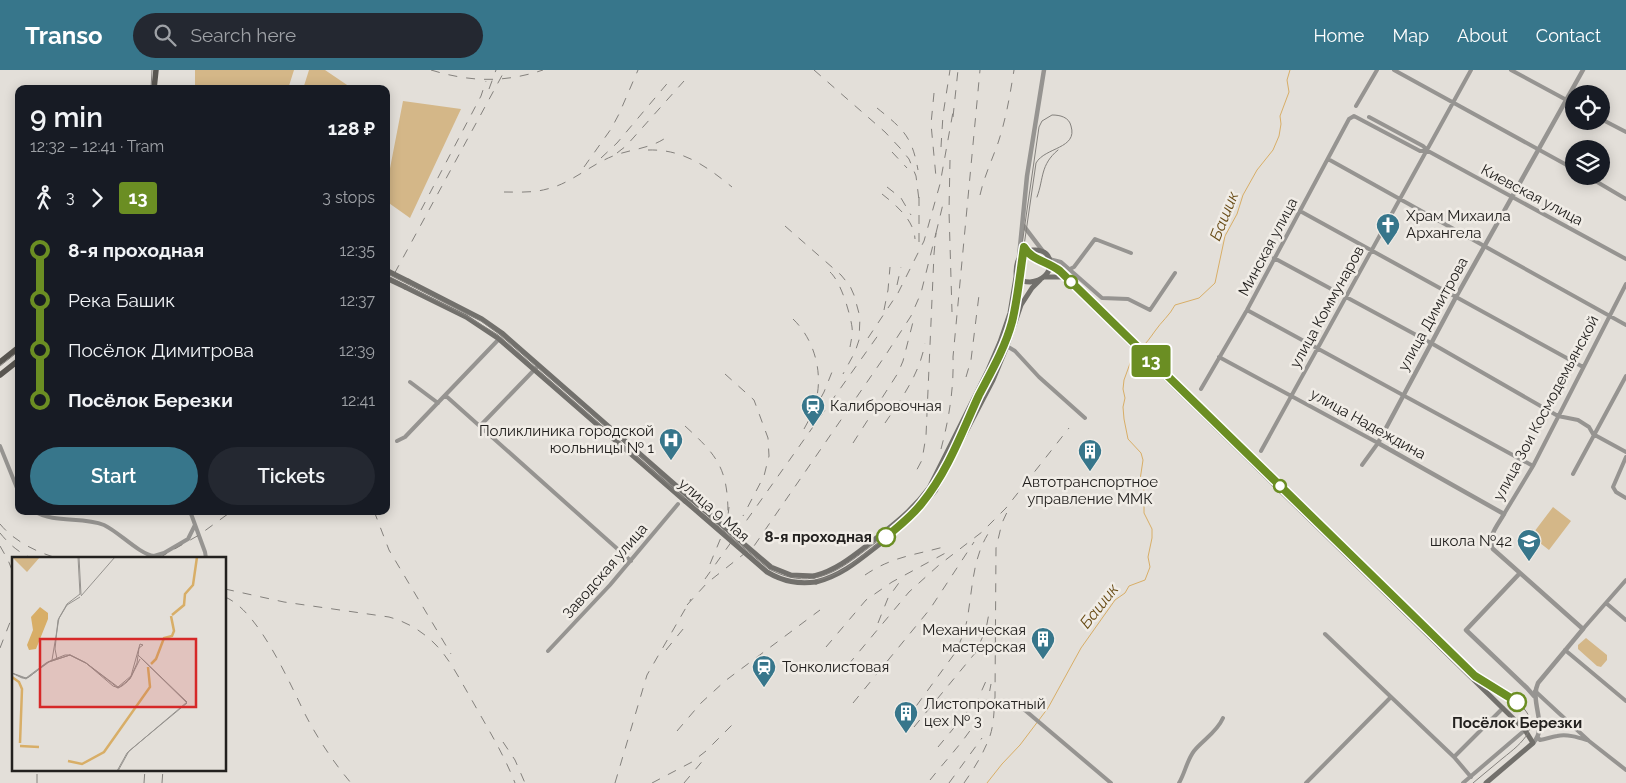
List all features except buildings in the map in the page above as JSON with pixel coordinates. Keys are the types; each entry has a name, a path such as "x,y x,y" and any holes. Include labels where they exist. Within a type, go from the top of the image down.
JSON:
{"main road":[{"path":"154,85 156,70"},
{"path":"1061,278 1025,282 1019,280 1016,277 1019,257 1029,252 1042,250 1048,256 1051,266 1061,278 1525,730 1533,743 1486,783"},
{"path":"1042,279 1051,266"},
{"name":"улица 9 Мая","path":"390,272 482,319 502,333 539,364 767,572 797,584 816,582 841,573 909,521 924,506 944,476 993,380 1008,346 1021,305 1028,293 1042,279"},
{"name":"улица 9 Мая","path":"390,280 472,321 499,339 687,499 771,567 791,575 814,576 837,568 904,517 919,501 937,473 988,370 1010,313 1016,277"},
{"path":"0,362 15,350"},
{"path":"0,375 15,363"}],"street":[{"path":"1019,257 1026,176 1044,70"},
{"path":"1356,106 1377,70"},
{"path":"1394,70 1565,164"},
{"name":"улица Коммунаров","path":"1261,451 1345,296 1472,70"},
{"path":"1511,70 1565,99"},
{"name":"улица Димитрова","path":"1574,85 1583,70"},
{"name":"улица Димитрова","path":"1362,465 1378,443 1456,297 1565,102"},
{"name":"Киевская улица","path":"1354,116 1420,151 1428,151"},
{"name":"Минская улица","path":"1201,389 1247,310 1349,119 1354,116"},
{"name":"Киевская улица","path":"1369,117 1626,259"},
{"path":"1376,128 1380,122"},
{"path":"1610,124 1626,132"},
{"path":"1328,159 1626,325"},
{"path":"1602,185 1626,199"},
{"path":"1300,211 1583,367"},
{"path":"1023,225 1042,250"},
{"path":"1070,269 1074,267 1095,239 1131,253"},
{"path":"1274,258 1431,343 1558,416 1578,420 1589,427 1593,434 1626,452"},
{"path":"1049,259 1056,260 1070,269 1102,298 1128,299 1150,310 1175,273"},
{"name":"улица Зои Космодемьянской","path":"1520,573 1496,552 1491,544 1494,531 1533,466 1626,284"},
{"path":"1247,310 1533,466"},
{"path":"397,441 406,437 499,339"},
{"path":"1000,342 1022,358 1039,378 1085,418"},
{"name":"улица Надеждина","path":"1219,357 1504,514"},
{"path":"480,426 539,364"},
{"path":"1573,474 1626,376"},
{"path":"410,382 438,404"},
{"path":"446,396 631,561"},
{"path":"0,446 15,483"},
{"path":"1626,457 1613,487 1616,492 1626,498"},
{"name":"Заводская улица","path":"548,651 610,585 678,504"},
{"path":"43,515 49,518 93,521 105,526 154,556 164,553 188,539 194,525"},
{"path":"191,515 206,552 206,557"},
{"path":"1583,629 1520,573 1466,630 1527,688 1626,770"},
{"path":"1533,743 1538,738 1539,724 1535,694 1538,683 1626,580"},
{"path":"1606,603 1626,620"},
{"path":"1325,634 1454,757 1471,777"},
{"path":"1565,650 1626,702"},
{"path":"1306,783 1391,697"},
{"path":"1014,701 1112,783"},
{"path":"1454,757 1503,708"},
{"path":"1179,783 1186,771 1188,759 1220,725 1223,718"},
{"path":"1463,783 1525,730"},
{"path":"1538,738 1544,740 1559,735 1589,740"}],"shaded area":[{"path":"195,70 294,70 289,85 195,85"},
{"path":"309,70 325,70 347,85 304,85"},
{"path":"403,101 461,109 410,218 390,204 390,168"},
{"path":"1553,507 1571,521 1549,550 1531,536"},
{"path":"1586,638 1607,655 1607,660 1601,667 1597,666 1578,649 1578,645"}],"waterway":[{"name":"Башик","path":"1139,350 1175,305 1199,298 1215,283 1225,236 1237,214 1243,195 1257,170 1273,150 1279,136 1280,116 1289,92 1287,80 1290,70"},
{"name":"Башик","path":"987,783 1020,745 1048,708 1081,648 1115,600 1125,593 1129,586 1145,580 1150,567 1148,557 1152,529 1144,513 1144,490 1140,480 1143,460 1141,453 1128,439 1123,407 1125,398 1124,380 1132,358 1136,353"}],"tram line":[{"path":"151,85 152,70"},
{"path":"390,275 481,321 499,334 643,459 687,500 769,569 795,578 819,577 841,568 893,529 921,502 938,476 1002,343 1013,307 1039,127 1042,121 1052,115 1064,117 1071,126 1072,134 1070,139 1065,144 1040,158 1036,163 1015,308 1004,344 940,478 922,504 896,529 846,568 831,576 815,581 800,582 788,580 760,565 498,335 467,316 390,277"},
{"path":"1037,197 1045,166 1058,150"},
{"path":"1023,245 1029,255 1048,262 1059,271 1475,676 1513,699 1526,711 1530,719 1530,726 1523,740 1473,783"},
{"name":"13","path":"886,537 907,520 934,487 996,362 1011,325 1024,247 1029,255 1048,262 1060,271 1475,676 1517,702"},
{"path":"0,366 15,354"}],"railway":[{"path":"431,70 473,79 501,79 543,70"},
{"path":"489,89 496,70"},
{"path":"390,282 505,70"},
{"path":"584,167 611,129 638,70"},
{"path":"814,70 885,132 909,159 916,176 919,200"},
{"path":"941,147 943,115 950,70"},
{"path":"953,117 958,70"},
{"path":"941,449 952,392 953,357 980,70"},
{"path":"980,195 1003,125 1014,70"},
{"path":"601,158 617,143 671,79"},
{"path":"421,210 481,96 486,81"},
{"path":"617,153 626,146 684,81"},
{"path":"934,93 931,124 936,177"},
{"path":"877,108 905,134 913,149 918,170"},
{"path":"868,338 898,293 924,241 940,184 953,112"},
{"path":"504,192 536,191 555,187 613,156 647,146 667,137"},
{"path":"648,150 672,152 693,160 713,172 732,187"},
{"path":"892,152 907,168"},
{"path":"950,160 949,211 952,312"},
{"path":"887,187 901,198 911,215"},
{"path":"882,194 908,219 915,239"},
{"path":"919,195 919,242"},
{"path":"936,233 943,204"},
{"path":"785,226 841,275 850,286 854,295 860,317 859,340 843,374"},
{"path":"687,605 707,583 754,546 885,356 911,316 921,293 936,233 926,436 922,460 913,477"},
{"path":"884,310 890,267"},
{"path":"897,285 901,267"},
{"path":"830,272 838,283 849,314 852,330 850,347"},
{"path":"966,377 971,360 979,295"},
{"path":"853,443 898,373 914,318"},
{"path":"793,319 807,337 816,358 818,393 815,404"},
{"path":"705,579 879,334"},
{"path":"885,423 915,375 925,343"},
{"path":"804,429 824,392 832,372"},
{"path":"725,374 754,400 768,438 769,456 764,476 743,516"},
{"path":"685,426 706,446 719,464 726,486 728,515"},
{"path":"848,665 909,592 939,565 982,532 1006,508 1069,428"},
{"path":"710,564 727,523 729,507"},
{"path":"964,783 983,752 993,725 995,697 996,548 1002,523 1009,508"},
{"path":"161,557 199,535 226,515"},
{"path":"376,515 389,550 451,654"},
{"path":"0,524 12,536 26,545 54,557"},
{"path":"906,720 959,645 966,624 977,561 985,538 992,528"},
{"path":"0,533 14,547 29,557"},
{"path":"853,703 930,609 974,542"},
{"path":"0,546 12,570"},
{"path":"865,575 895,560 947,546"},
{"path":"826,647 866,600 892,582 951,550"},
{"path":"878,623 888,598 901,580"},
{"path":"226,589 284,602 389,617 408,624 419,631 430,639 445,655 499,749 515,783"},
{"path":"226,598 238,605 261,632 316,733 332,759 351,783"},
{"path":"615,783 647,675 691,599"},
{"path":"914,727 976,652 986,629 990,608"},
{"path":"677,731 701,703 725,681 820,610"},
{"path":"0,648 12,617"},
{"path":"666,650 688,623"},
{"path":"938,747 978,699 986,681"},
{"path":"930,780 958,747 975,723 988,697 991,684"},
{"path":"652,783 692,762 733,724"},
{"path":"949,783 982,738"},
{"path":"503,742 515,760 525,783"},
{"path":"684,783 705,758"},
{"path":"37,770 37,783"},
{"path":"144,783 145,770"},
{"path":"162,783 163,770"}],"place":[{"name":"Храм Михаила Архангела","path":"1388,246"},
{"name":"Калибровочная","path":"813,427"},
{"name":"Поликлиника городской юольницы № 1","path":"671,461"},
{"name":"Автотранспортное управление ММК","path":"1090,472"},
{"name":"8-я проходная","path":"886,537"},
{"name":"школа №42","path":"1529,562"},
{"name":"Механическая мастерская","path":"1043,660"},
{"name":"Тонколистовая","path":"764,688"},
{"name":"Посёлок Березки","path":"1517,702"},
{"name":"Листопрокатный цех № 3","path":"906,734"}]}
